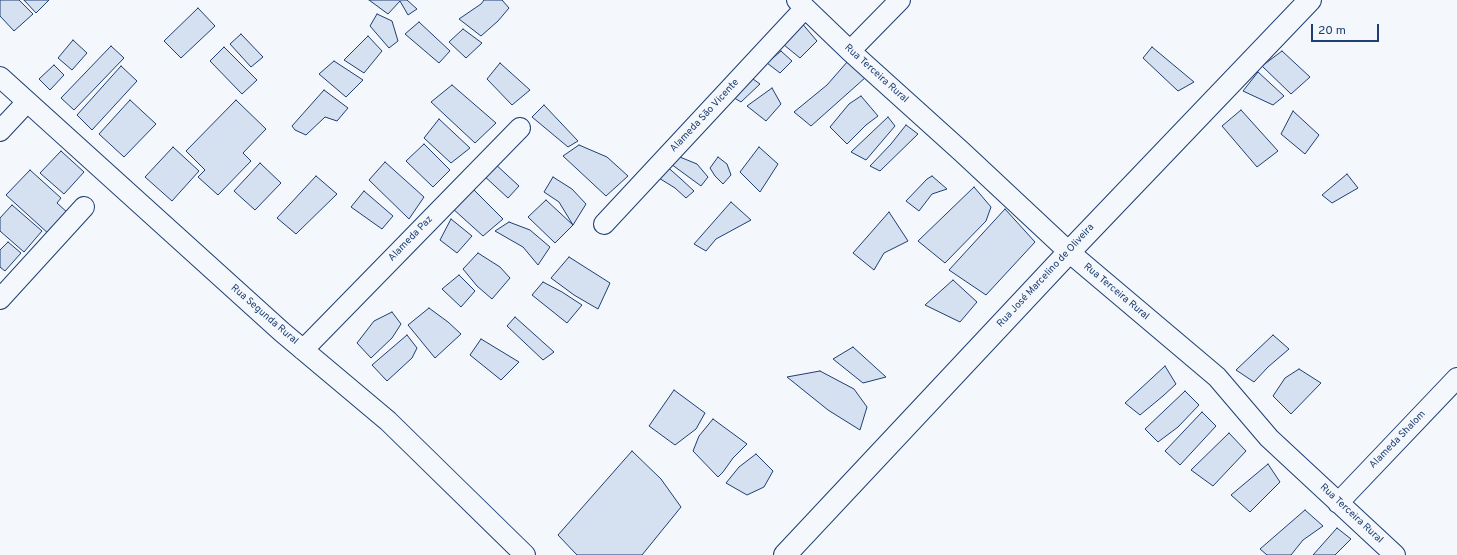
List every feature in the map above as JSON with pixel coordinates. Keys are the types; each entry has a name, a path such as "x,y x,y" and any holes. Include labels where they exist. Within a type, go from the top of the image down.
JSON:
{"street":[{"path":"850,51 900,0"},
{"name":"Rua José Marcelino de Oliveira","path":"785,555 1069,252 1310,0"},
{"name":"Rua Terceira Rural","path":"801,4 850,51 962,152 1069,252 1217,377 1269,438 1395,555"},
{"name":"Alameda São Vicente","path":"604,224 801,4"},
{"name":"Rua Segunda Rural","path":"0,77 206,275 282,332 388,421 525,555"},
{"path":"0,131 27,102"},
{"name":"Alameda Paz","path":"303,350 520,128"},
{"path":"0,299 84,207"},
{"name":"Alameda Shalom","path":"1338,502 1457,378"}],"building":[{"path":"0,0 19,0 33,14 14,31 0,16"},
{"path":"24,0 49,0 36,13"},
{"path":"369,0 407,0 417,9 408,15 400,1 388,14"},
{"path":"484,0 502,0 509,8 498,21 481,36 459,19 481,4"},
{"path":"198,8 215,26 181,58 164,41"},
{"path":"377,14 392,21 398,41 389,48 370,26"},
{"path":"800,21 817,41 800,58 778,40"},
{"path":"419,22 450,51 439,63 405,34"},
{"path":"463,29 482,43 466,58 449,42"},
{"path":"241,34 263,57 251,67 230,44"},
{"path":"368,36 382,51 364,73 344,60"},
{"path":"73,40 87,53 72,70 58,58"},
{"path":"111,46 124,58 74,110 61,98"},
{"path":"224,47 257,80 242,94 210,61"},
{"path":"1152,47 1194,82 1178,91 1143,58"},
{"path":"781,51 792,61 780,73 767,63"},
{"path":"1282,51 1310,77 1291,94 1262,66"},
{"path":"334,61 363,80 346,97 319,74"},
{"path":"848,61 866,77 811,126 794,112 827,85"},
{"path":"500,63 530,90 512,105 487,79"},
{"path":"54,65 64,75 50,90 39,79"},
{"path":"121,66 137,81 92,130 77,115"},
{"path":"1258,72 1284,96 1273,105 1243,91"},
{"path":"746,74 760,84 741,102 728,94"},
{"path":"452,85 496,123 475,143 431,102"},
{"path":"772,88 781,104 766,121 747,106"},
{"path":"324,90 348,108 337,121 325,117 306,135 295,130 292,126"},
{"path":"861,96 878,116 866,125 847,144 830,127 849,104"},
{"path":"130,100 156,124 124,157 99,134"},
{"path":"236,100 266,129 243,153 251,161 218,195 198,177 205,170 186,151"},
{"path":"544,105 578,141 568,147 532,117"},
{"path":"1241,110 1278,151 1257,167 1222,126"},
{"path":"1293,111 1319,135 1305,154 1281,134"},
{"path":"888,117 895,126 866,160 851,152"},
{"path":"439,119 470,148 451,163 424,138"},
{"path":"906,125 918,134 880,171 870,166 891,144"},
{"path":"424,144 450,170 433,187 406,161"},
{"path":"579,145 607,157 628,176 606,196 563,156"},
{"path":"173,147 199,171 172,201 145,177"},
{"path":"759,147 778,164 760,192 740,172"},
{"path":"61,151 84,172 64,194 40,173"},
{"path":"675,155 697,164 708,177 701,186 671,164"},
{"path":"718,157 727,164 731,175 723,184 710,168"},
{"path":"385,162 424,197 409,219 369,180"},
{"path":"493,162 519,186 508,198 482,174"},
{"path":"260,163 281,183 255,210 234,191"},
{"path":"663,163 694,191 686,198 675,188 654,175"},
{"path":"30,170 61,198 57,203 69,214 50,235 6,195"},
{"path":"1347,174 1358,188 1332,203 1322,195"},
{"path":"316,176 337,194 296,234 277,218"},
{"path":"932,176 947,189 932,194 919,211 906,201 927,179"},
{"path":"553,177 572,189 586,204 573,225 559,202 544,192"},
{"path":"470,186 503,219 483,236 452,208"},
{"path":"974,187 991,207 986,221 945,263 918,241"},
{"path":"364,191 393,216 382,229 351,207"},
{"path":"546,200 573,225 555,243 528,217"},
{"path":"731,202 751,220 716,239 706,251 694,244"},
{"path":"12,205 42,231 24,252 0,231 0,218"},
{"path":"1005,209 1035,242 986,295 949,270"},
{"path":"889,212 908,241 884,253 874,270 853,253"},
{"path":"451,219 472,236 457,253 440,240"},
{"path":"509,222 530,230 550,247 538,265 523,247 495,231"},
{"path":"8,242 21,253 5,271 0,267 0,250"},
{"path":"478,253 500,267 510,278 492,299 477,286 463,269"},
{"path":"569,257 610,283 598,309 574,295 551,278"},
{"path":"459,275 475,291 461,307 442,289"},
{"path":"953,280 977,302 960,322 925,305"},
{"path":"543,282 582,305 567,323 532,295"},
{"path":"429,308 461,334 435,358 408,325"},
{"path":"392,312 401,324 392,338 371,358 357,343 374,321"},
{"path":"515,317 554,352 543,360 507,326"},
{"path":"407,335 417,348 412,358 387,381 372,365"},
{"path":"1273,335 1289,349 1268,367 1254,382 1236,370"},
{"path":"481,339 519,362 501,380 470,355"},
{"path":"853,347 886,377 863,383 833,359"},
{"path":"1165,366 1176,384 1140,415 1125,403"},
{"path":"1299,369 1321,383 1291,414 1273,396 1285,378"},
{"path":"820,371 854,389 867,407 860,430 828,410 787,377"},
{"path":"674,390 705,413 696,429 675,445 649,426"},
{"path":"1185,391 1199,405 1178,427 1158,442 1145,429"},
{"path":"1202,412 1216,426 1180,465 1165,451"},
{"path":"713,419 747,444 733,458 718,477 693,451 699,436"},
{"path":"1229,433 1246,451 1213,486 1191,470"},
{"path":"632,451 661,479 681,507 642,555 577,555 558,535"},
{"path":"756,454 773,471 764,487 747,495 726,483 739,467"},
{"path":"1268,464 1280,482 1250,512 1231,495"},
{"path":"1305,510 1323,526 1303,540 1291,555 1267,555 1260,549"},
{"path":"1337,528 1351,539 1335,555 1313,555"}]}
